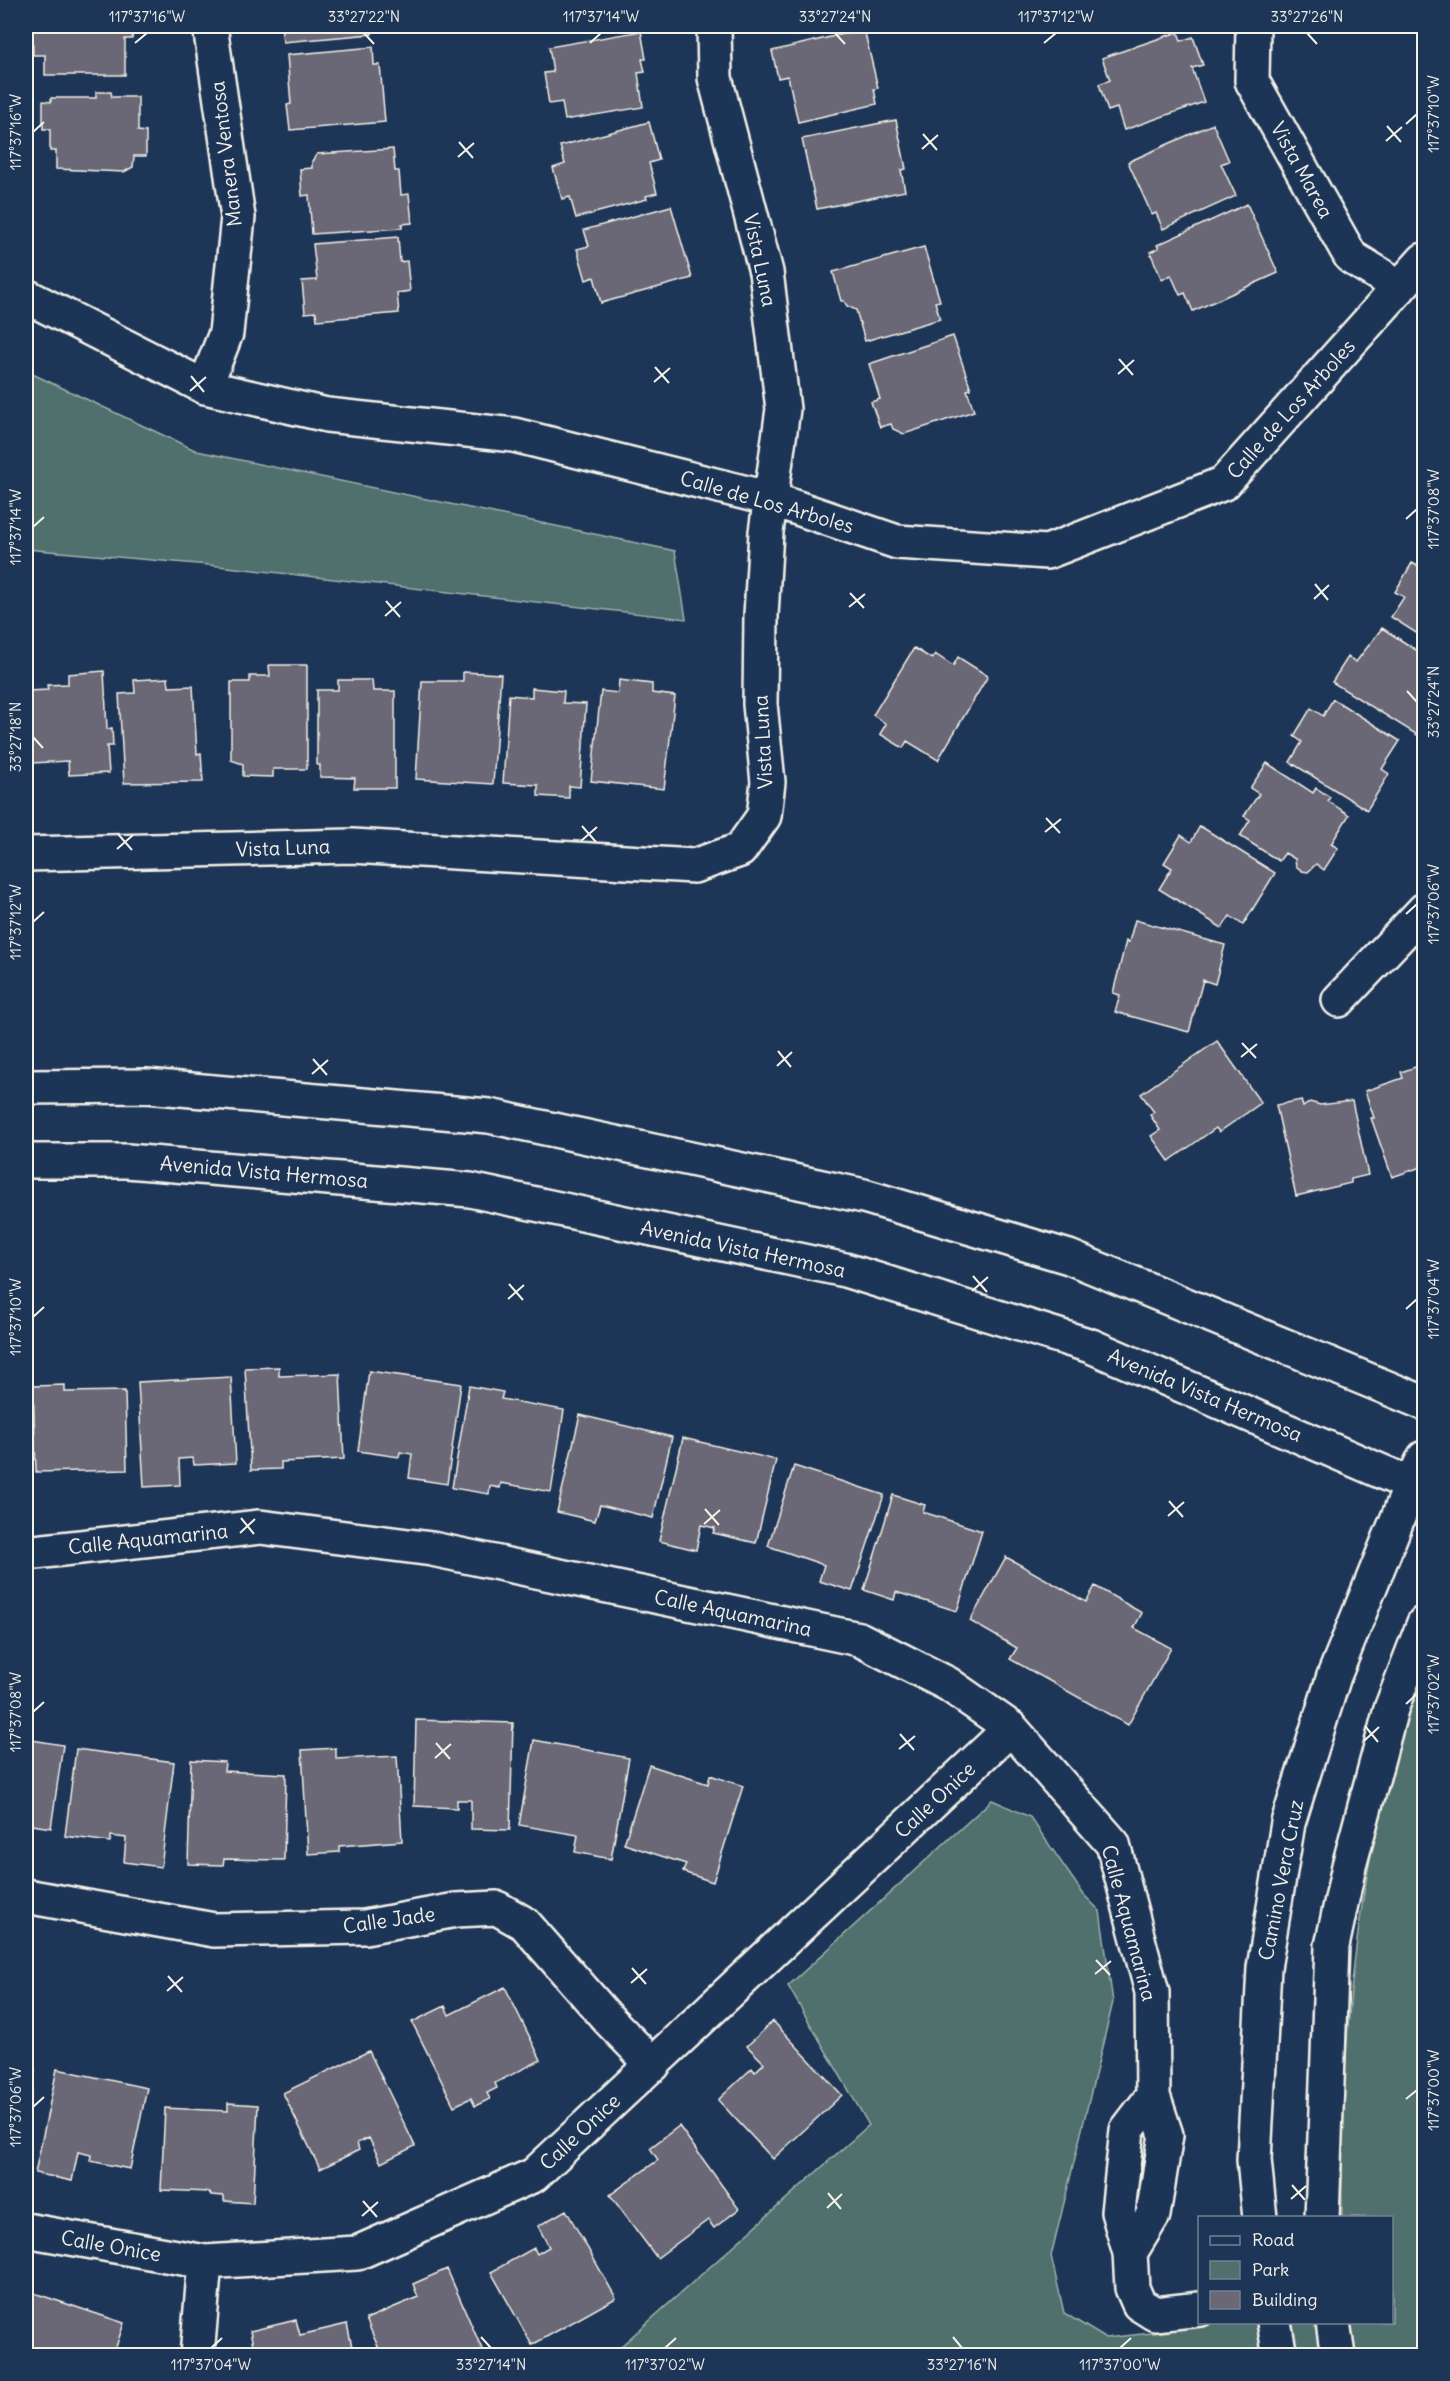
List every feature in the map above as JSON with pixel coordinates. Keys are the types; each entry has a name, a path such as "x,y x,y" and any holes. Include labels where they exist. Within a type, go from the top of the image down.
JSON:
{"street":[{"name":"Manera Ventosa","path":"205,387 226,333 238,217 210,26"},
{"name":"Vista Luna","path":"26,854 352,846 694,866 740,850 764,816 768,782 760,704 761,615 771,499 783,409 766,272 715,78 714,26"},
{"name":"Vista Marea","path":"1253,26 1252,81 1351,257 1400,287"},
{"name":"Calle de Los Arboles","path":"26,296 205,387 327,415 514,435 771,499 897,542 1047,552 1224,483 1425,260"},
{"path":"1339,1000 1425,910"},
{"path":"26,1087 146,1086 489,1116 864,1196 1069,1257 1425,1403"},
{"name":"Avenida Vista Hermosa","path":"26,1161 127,1161 470,1190 845,1270 1090,1346 1420,1477"},
{"name":"Camino Vera Cruz","path":"1260,2216 1254,2160 1264,1968 1288,1823 1334,1676 1420,1477"},
{"name":"Calle Aquamarina","path":"26,1553 260,1527 432,1549 859,1640 948,1684 1011,1728 1113,1844 1152,1992 1153,2096 1127,2130 1118,2212 1130,2253 1132,2288 1139,2304 1155,2314 1198,2309"},
{"path":"1322,2216 1332,1946 1349,1866 1391,1709 1425,1623"},
{"name":"Calle Onice","path":"26,2230 205,2262 357,2253 534,2175 1011,1728"},
{"name":"Calle Jade","path":"26,1896 73,1907 214,1930 365,1927 456,1910 497,1908 525,1924 609,2020 653,2065"},
{"path":"197,2355 205,2262"},
{"path":"1274,2324 1280,2355"},
{"path":"1333,2324 1338,2355"}],"green space":[{"path":"26,371 197,451 675,551 686,619 209,565 26,549"},
{"path":"1424,1663 1424,2355 610,2356 869,2125 788,1986 992,1800 1030,1817 1084,1895 1100,1911 1113,2002 1051,2256 1064,2313 1105,2338 1171,2331 1198,2319 1198,2324 1393,2324 1393,2216 1342,2216 1342,2147 1345,2076 1357,1936 1383,1798 1401,1730"}],"building":[{"path":"134,26 132,39 125,39 125,75 45,75 45,55 33,55 32,27"},
{"path":"281,26 371,26 372,34 283,42"},
{"path":"864,29 878,88 874,89 877,104 798,122 788,76 778,78 772,51"},
{"path":"641,31 646,59 642,59 645,72 638,73 643,107 565,120 562,102 549,104 544,73 553,72 549,47"},
{"path":"1178,32 1181,41 1193,37 1203,65 1192,68 1204,102 1124,130 1117,108 1108,111 1099,84 1110,80 1102,58"},
{"path":"373,47 374,65 380,65 385,122 290,130 287,105 291,104 287,55"},
{"path":"96,92 111,92 112,97 138,97 138,131 146,132 146,156 134,156 133,167 124,172 56,169 56,151 50,151 50,129 43,129 43,101 51,102 51,98 96,98"},
{"path":"896,120 906,169 901,170 905,191 817,209 802,139"},
{"path":"649,122 659,160 649,163 657,193 646,196 647,199 576,218 570,197 562,199 553,168 565,164 560,146"},
{"path":"1213,124 1229,161 1221,164 1236,196 1163,229 1156,213 1152,215 1128,162"},
{"path":"393,149 395,171 399,171 401,195 409,194 412,223 402,224 402,228 312,234 309,195 302,196 300,169 312,168 312,161 317,154"},
{"path":"1247,204 1278,273 1193,311 1185,293 1180,295 1171,275 1162,280 1150,252 1159,248 1157,245"},
{"path":"671,206 692,278 601,303 594,277 586,280 577,249 589,246 584,230"},
{"path":"398,237 400,262 407,261 410,291 397,293 399,313 317,320 316,312 305,313 302,281 317,280 313,244"},
{"path":"924,247 940,301 935,302 940,319 865,341 856,310 841,301 833,272"},
{"path":"953,336 971,389 967,390 974,411 904,434 893,429 891,424 880,427 871,402 880,399 869,364"},
{"path":"1412,563 1424,569 1424,638 1391,617 1404,597 1395,592"},
{"path":"1382,628 1424,655 1422,738 1332,682 1348,657 1356,662"},
{"path":"914,648 932,659 935,654 953,666 958,657 988,676 938,760 907,741 903,748 880,734 886,724 873,715"},
{"path":"269,665 307,665 307,769 273,769 273,777 243,776 243,764 231,760 231,682 250,682 250,676 270,676"},
{"path":"104,671 107,729 112,728 113,746 107,746 109,773 69,775 68,761 32,763 28,691 48,690 47,685 68,684 68,674"},
{"path":"463,672 501,674 493,784 416,779 422,681 463,681"},
{"path":"168,678 169,687 193,686 197,754 201,753 203,782 124,783 119,694 135,693 134,680"},
{"path":"338,680 372,680 373,691 395,691 395,788 354,788 355,778 320,777 320,765 317,765 317,690 338,690"},
{"path":"619,680 652,684 652,693 675,696 664,789 591,781 601,691 618,693"},
{"path":"532,688 564,691 563,703 586,704 580,787 569,786 569,798 538,796 538,785 503,783 509,695 532,697"},
{"path":"1333,699 1400,741 1382,769 1389,774 1367,810 1290,762 1302,742 1294,736 1311,708 1323,716"},
{"path":"1267,763 1313,793 1316,788 1330,797 1328,801 1349,815 1331,844 1338,848 1324,870 1316,864 1308,872 1302,871 1296,866 1295,859 1285,853 1279,861 1240,836 1250,820 1244,816 1259,794 1250,788"},
{"path":"1200,826 1275,873 1243,925 1230,916 1222,928 1159,889 1172,868 1164,863 1181,835 1191,842"},
{"path":"1135,920 1225,945 1215,984 1203,980 1189,1032 1115,1012 1120,995 1113,993 1126,941 1129,942"},
{"path":"1217,1041 1261,1103 1219,1132 1216,1128 1169,1161 1151,1136 1160,1130 1150,1115 1154,1112 1141,1094"},
{"path":"1424,1064 1424,1166 1392,1177 1371,1118 1374,1118 1365,1091 1403,1078 1401,1072"},
{"path":"1301,1100 1303,1107 1310,1102 1320,1105 1352,1101 1368,1175 1351,1179 1351,1183 1296,1196 1276,1105"},
{"path":"279,1367 279,1376 340,1374 344,1459 281,1462 281,1469 251,1470 245,1368"},
{"path":"369,1371 461,1384 447,1484 409,1478 412,1454 400,1452 399,1457 358,1451"},
{"path":"231,1377 236,1463 194,1465 193,1458 179,1459 180,1485 144,1487 138,1382"},
{"path":"65,1385 65,1392 125,1391 127,1470 36,1472 33,1386"},
{"path":"469,1386 503,1392 501,1399 564,1410 551,1492 501,1483 500,1488 490,1486 489,1494 452,1488"},
{"path":"580,1415 672,1437 653,1518 600,1505 595,1521 557,1512"},
{"path":"683,1438 776,1460 756,1543 713,1533 715,1528 701,1525 696,1550 659,1541"},
{"path":"794,1466 884,1495 852,1591 819,1581 824,1565 768,1546"},
{"path":"893,1495 925,1505 923,1512 982,1531 957,1611 896,1592 894,1600 864,1590"},
{"path":"1006,1557 1086,1602 1095,1586 1142,1613 1134,1628 1171,1648 1128,1725 1010,1659 1017,1648 970,1621"},
{"path":"416,1720 513,1723 510,1830 471,1829 471,1800 457,1800 457,1808 414,1806"},
{"path":"26,1739 63,1745 51,1828 26,1824"},
{"path":"534,1740 629,1758 611,1859 575,1852 578,1835 519,1825"},
{"path":"336,1748 336,1759 397,1756 402,1841 339,1846 339,1852 308,1854 302,1750"},
{"path":"76,1749 174,1762 161,1867 124,1862 126,1838 111,1836 110,1842 65,1836"},
{"path":"191,1760 225,1762 224,1771 286,1774 284,1860 224,1859 223,1865 188,1864"},
{"path":"649,1765 708,1784 710,1775 743,1786 713,1882 683,1872 686,1864 624,1844"},
{"path":"505,1987 541,2060 495,2083 497,2088 487,2093 490,2099 475,2106 471,2098 454,2106 412,2022 445,2006 449,2015"},
{"path":"773,2021 842,2095 773,2159 718,2100 752,2068 755,2072 764,2063 747,2046"},
{"path":"369,2051 415,2146 381,2163 369,2138 357,2143 359,2150 320,2169 283,2093"},
{"path":"26,2069 35,2070 26,2132"},
{"path":"57,2069 147,2088 130,2169 90,2161 91,2155 78,2152 72,2181 35,2173"},
{"path":"228,2103 258,2105 253,2203 224,2201 224,2196 211,2195 209,2192 161,2190 165,2108 228,2111"},
{"path":"679,2126 739,2209 714,2228 708,2220 657,2258 610,2195 658,2160 650,2148"},
{"path":"566,2210 616,2298 532,2345 491,2272 534,2248 537,2254 549,2247 538,2226"},
{"path":"447,2269 485,2356 382,2356 366,2319 418,2297 413,2284"},
{"path":"31,2292 124,2323 113,2356 26,2356 26,2333 29,2321 26,2320 26,2308"},
{"path":"296,2320 300,2335 347,2324 354,2356 255,2356 250,2331"}]}
